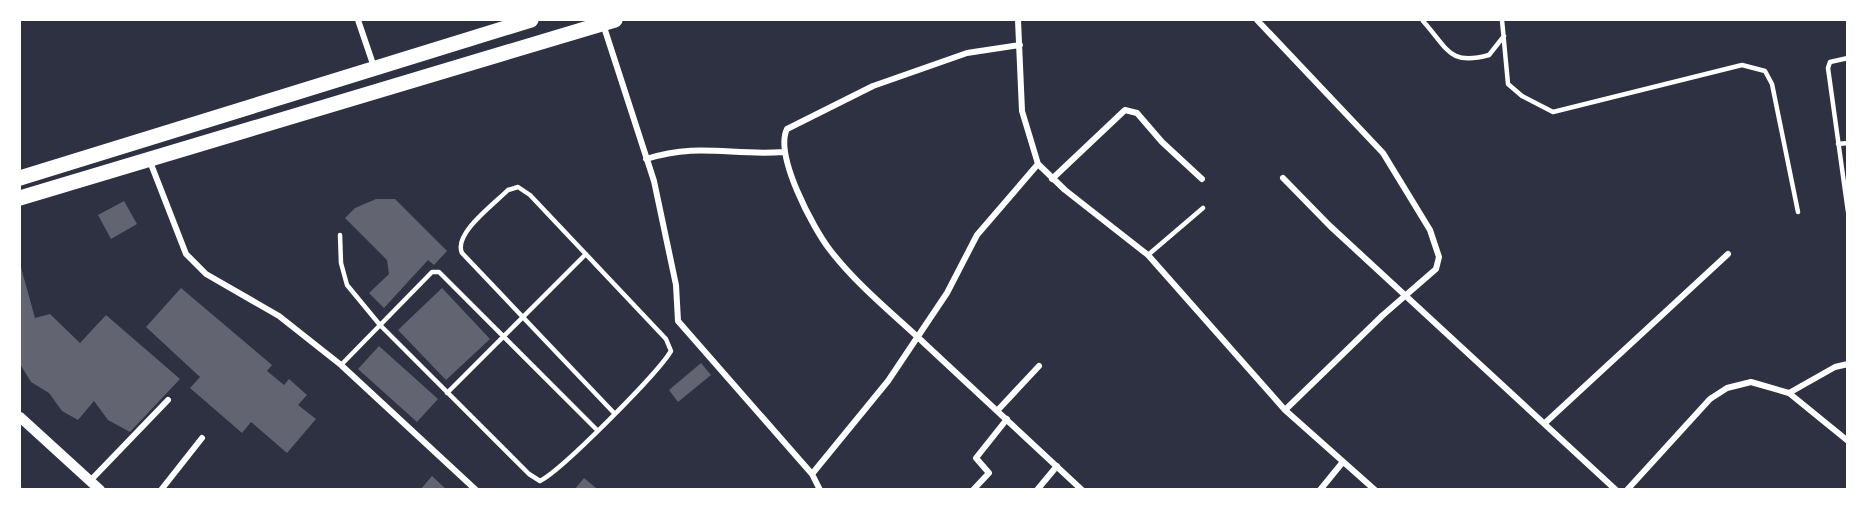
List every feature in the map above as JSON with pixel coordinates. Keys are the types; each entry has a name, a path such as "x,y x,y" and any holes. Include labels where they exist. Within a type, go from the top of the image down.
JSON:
{"highway":[{"path":"20,178 531,20"},
{"path":"20,198 609,21"}],"street":[{"path":"358,20 374,68"},
{"path":"1018,20 1022,111 1038,164 1052,179 1148,255 1286,410 1342,463 1375,489"},
{"path":"1257,20 1383,153 1438,247 1437,269 1405,296 1286,410"},
{"path":"609,21 619,68 654,181 673,274 678,321 812,474 820,489"},
{"path":"1020,45 967,53 873,86 787,129 783,152 809,217 829,249 865,290 1082,489"},
{"path":"1052,179 1125,110 1130,109 1137,113 1162,142 1202,179"},
{"path":"646,159 672,151 709,148 741,154 783,152"},
{"path":"149,159 186,254 206,274 279,316 341,365 476,489"},
{"path":"812,474 888,381 946,293 977,235 1038,164"},
{"path":"1283,178 1405,296 1616,489"},
{"path":"1545,423 1728,254"},
{"path":"1789,393 1835,367 1848,364"},
{"path":"997,411 1040,366"},
{"path":"1628,489 1710,399 1727,388 1750,382 1789,393 1848,441"},
{"path":"90,481 168,400"},
{"path":"20,417 100,489"},
{"path":"973,489 989,473 976,458 1007,420"},
{"path":"161,489 202,438"},
{"path":"1320,489 1342,463"},
{"path":"1037,489 1057,466"}],"lane":[{"path":"1502,20 1508,84 1536,106 1553,112 1742,66 1765,71 1772,84 1798,212"},
{"path":"1423,21 1454,56 1462,60 1490,55 1504,36"},
{"path":"1848,58 1830,62 1828,68 1848,212"},
{"path":"1838,144 1848,143"},
{"path":"340,235 344,278 380,325 529,474 540,481 552,475 614,413 664,362 671,351 666,339 530,195 518,187 508,190 461,236 459,247 462,253 614,413"},
{"path":"1148,255 1203,208"},
{"path":"447,393 586,254"},
{"path":"341,365 432,272 440,272 597,430"}],"building":[{"path":"376,199 395,199 447,251 434,265 428,260 384,308 369,293 389,274 387,260 345,218 355,208"},
{"path":"124,201 137,224 111,239 98,215"},
{"path":"20,264 35,318 50,314 80,343 106,315 180,379 130,432 108,420 94,401 78,420 62,411 49,393 31,382 20,364"},
{"path":"181,288 272,365 267,371 284,385 289,379 307,395 298,405 316,419 287,453 251,422 242,433 190,388 200,377 146,327"},
{"path":"442,288 490,339 446,380 398,330"},
{"path":"379,346 438,399 417,422 358,369"},
{"path":"701,363 711,375 678,402 669,390"},
{"path":"432,476 447,490 420,490"},
{"path":"584,478 596,488 595,490 574,490"}]}
